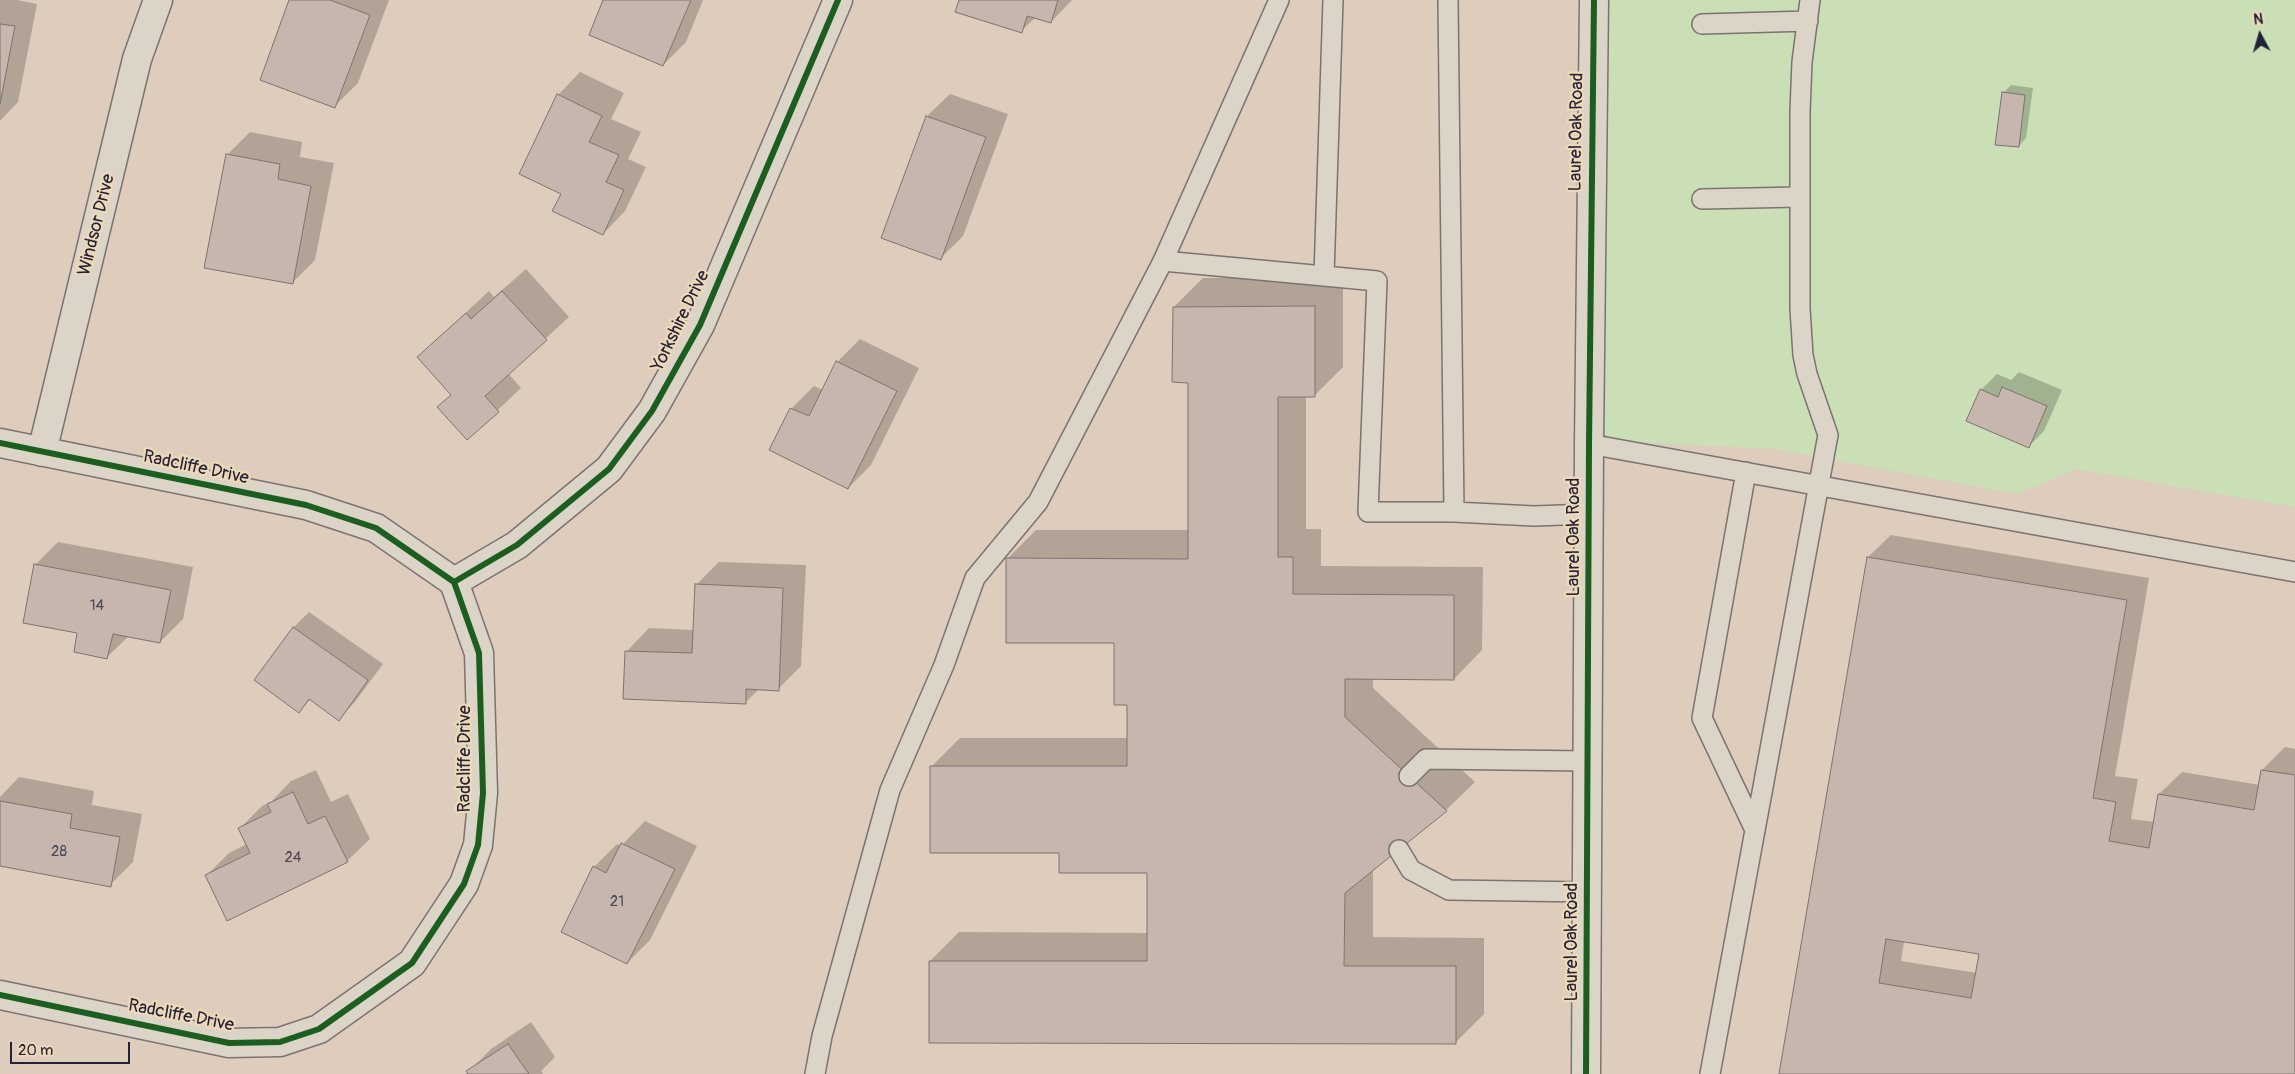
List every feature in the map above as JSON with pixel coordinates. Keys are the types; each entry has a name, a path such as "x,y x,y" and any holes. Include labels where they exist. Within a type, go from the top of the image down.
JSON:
{"street":[{"name":"Windsor Drive","path":"42,452 137,60 158,0"},
{"name":"Yorkshire Drive","path":"454,582 517,545 609,469 652,411 700,325 838,0"},
{"name":"Laurel Oak Road","path":"1586,1074 1589,444 1594,0"},
{"name":"Radcliffe Drive","path":"0,443 306,505 376,528 454,582 479,653 483,793 478,845 464,884 412,963 319,1029 280,1042 229,1043 0,995"}],"lane":[{"path":"815,1074 822,1036 890,790 944,665 975,578 1038,502 1163,261 1279,0"},
{"path":"1324,276 1333,0"},
{"path":"1448,0 1454,512"},
{"path":"1710,1074 1828,434 1807,374 1803,356 1800,309 1799,197 1802,62 1810,0"},
{"path":"1702,24 1808,21"},
{"path":"1702,199 1799,197"},
{"path":"1163,261 1377,281 1368,512 1454,512 1534,516 1590,514"},
{"path":"1589,444 2295,572"},
{"path":"1746,472 1702,718 1755,830"},
{"path":"1408,776 1426,759 1588,761"},
{"path":"1399,850 1411,870 1449,890 1587,892"}],"green space":[{"path":"1583,0 2295,0 2295,507 2076,469 2018,494 1774,449 1593,440"}],"building":[{"path":"289,0 330,0 370,15 335,108 260,80"},
{"path":"603,0 691,0 663,66 589,35"},
{"path":"959,0 1058,0 1051,23 1027,16 1022,33 955,12"},
{"path":"0,24 15,26 0,104"},
{"path":"2002,92 2025,95 2019,147 1995,145"},
{"path":"557,94 602,116 589,142 619,155 606,182 624,190 603,235 552,211 561,194 519,174"},
{"path":"926,116 986,137 941,260 881,238"},
{"path":"226,154 280,164 278,179 311,186 293,284 204,268"},
{"path":"502,291 547,340 485,396 499,412 467,440 437,407 451,395 417,357 466,313 471,319"},
{"path":"1315,306 1315,397 1278,397 1278,557 1293,557 1293,594 1454,595 1454,680 1345,679 1345,717 1447,811 1345,893 1344,966 1456,966 1456,1044 929,1043 929,961 1147,961 1147,873 1059,873 1059,853 930,853 930,766 1127,766 1127,705 1114,705 1114,643 1006,643 1006,558 1188,559 1188,383 1172,382 1173,307"},
{"path":"836,361 897,391 848,489 769,450 790,408 809,416"},
{"path":"2002,387 2047,406 2029,448 1966,421 1980,389 1998,397"},
{"path":"1867,557 2127,600 2093,798 2116,802 2109,841 2149,848 2158,794 2254,810 2261,770 2295,775 2295,1074 1779,1074","holes":["1886,939 1979,954 1971,998 1879,983"]},
{"path":"34,564 171,590 160,643 113,634 107,659 74,652 77,633 23,623"},
{"path":"695,584 783,588 779,691 746,689 746,704 623,699 625,651 692,653"},
{"path":"293,627 368,680 339,721 309,699 299,713 254,680"},
{"path":"293,792 308,824 325,816 348,862 227,921 205,875 250,853 238,828 271,812 267,804"},
{"path":"0,801 72,814 70,828 120,837 111,887 0,866"},
{"path":"621,843 675,869 627,964 561,932 593,866 606,873"},
{"path":"508,1044 529,1074 468,1074 466,1071"}],"cycle path":[{"path":"454,582 517,545 609,469 652,411 700,325 838,0"},
{"path":"1586,1074 1589,444 1594,0"},
{"path":"0,443 306,505 376,528 454,582 479,653 483,793 478,845 464,884 412,963 319,1029 280,1042 229,1043 0,995"}]}
